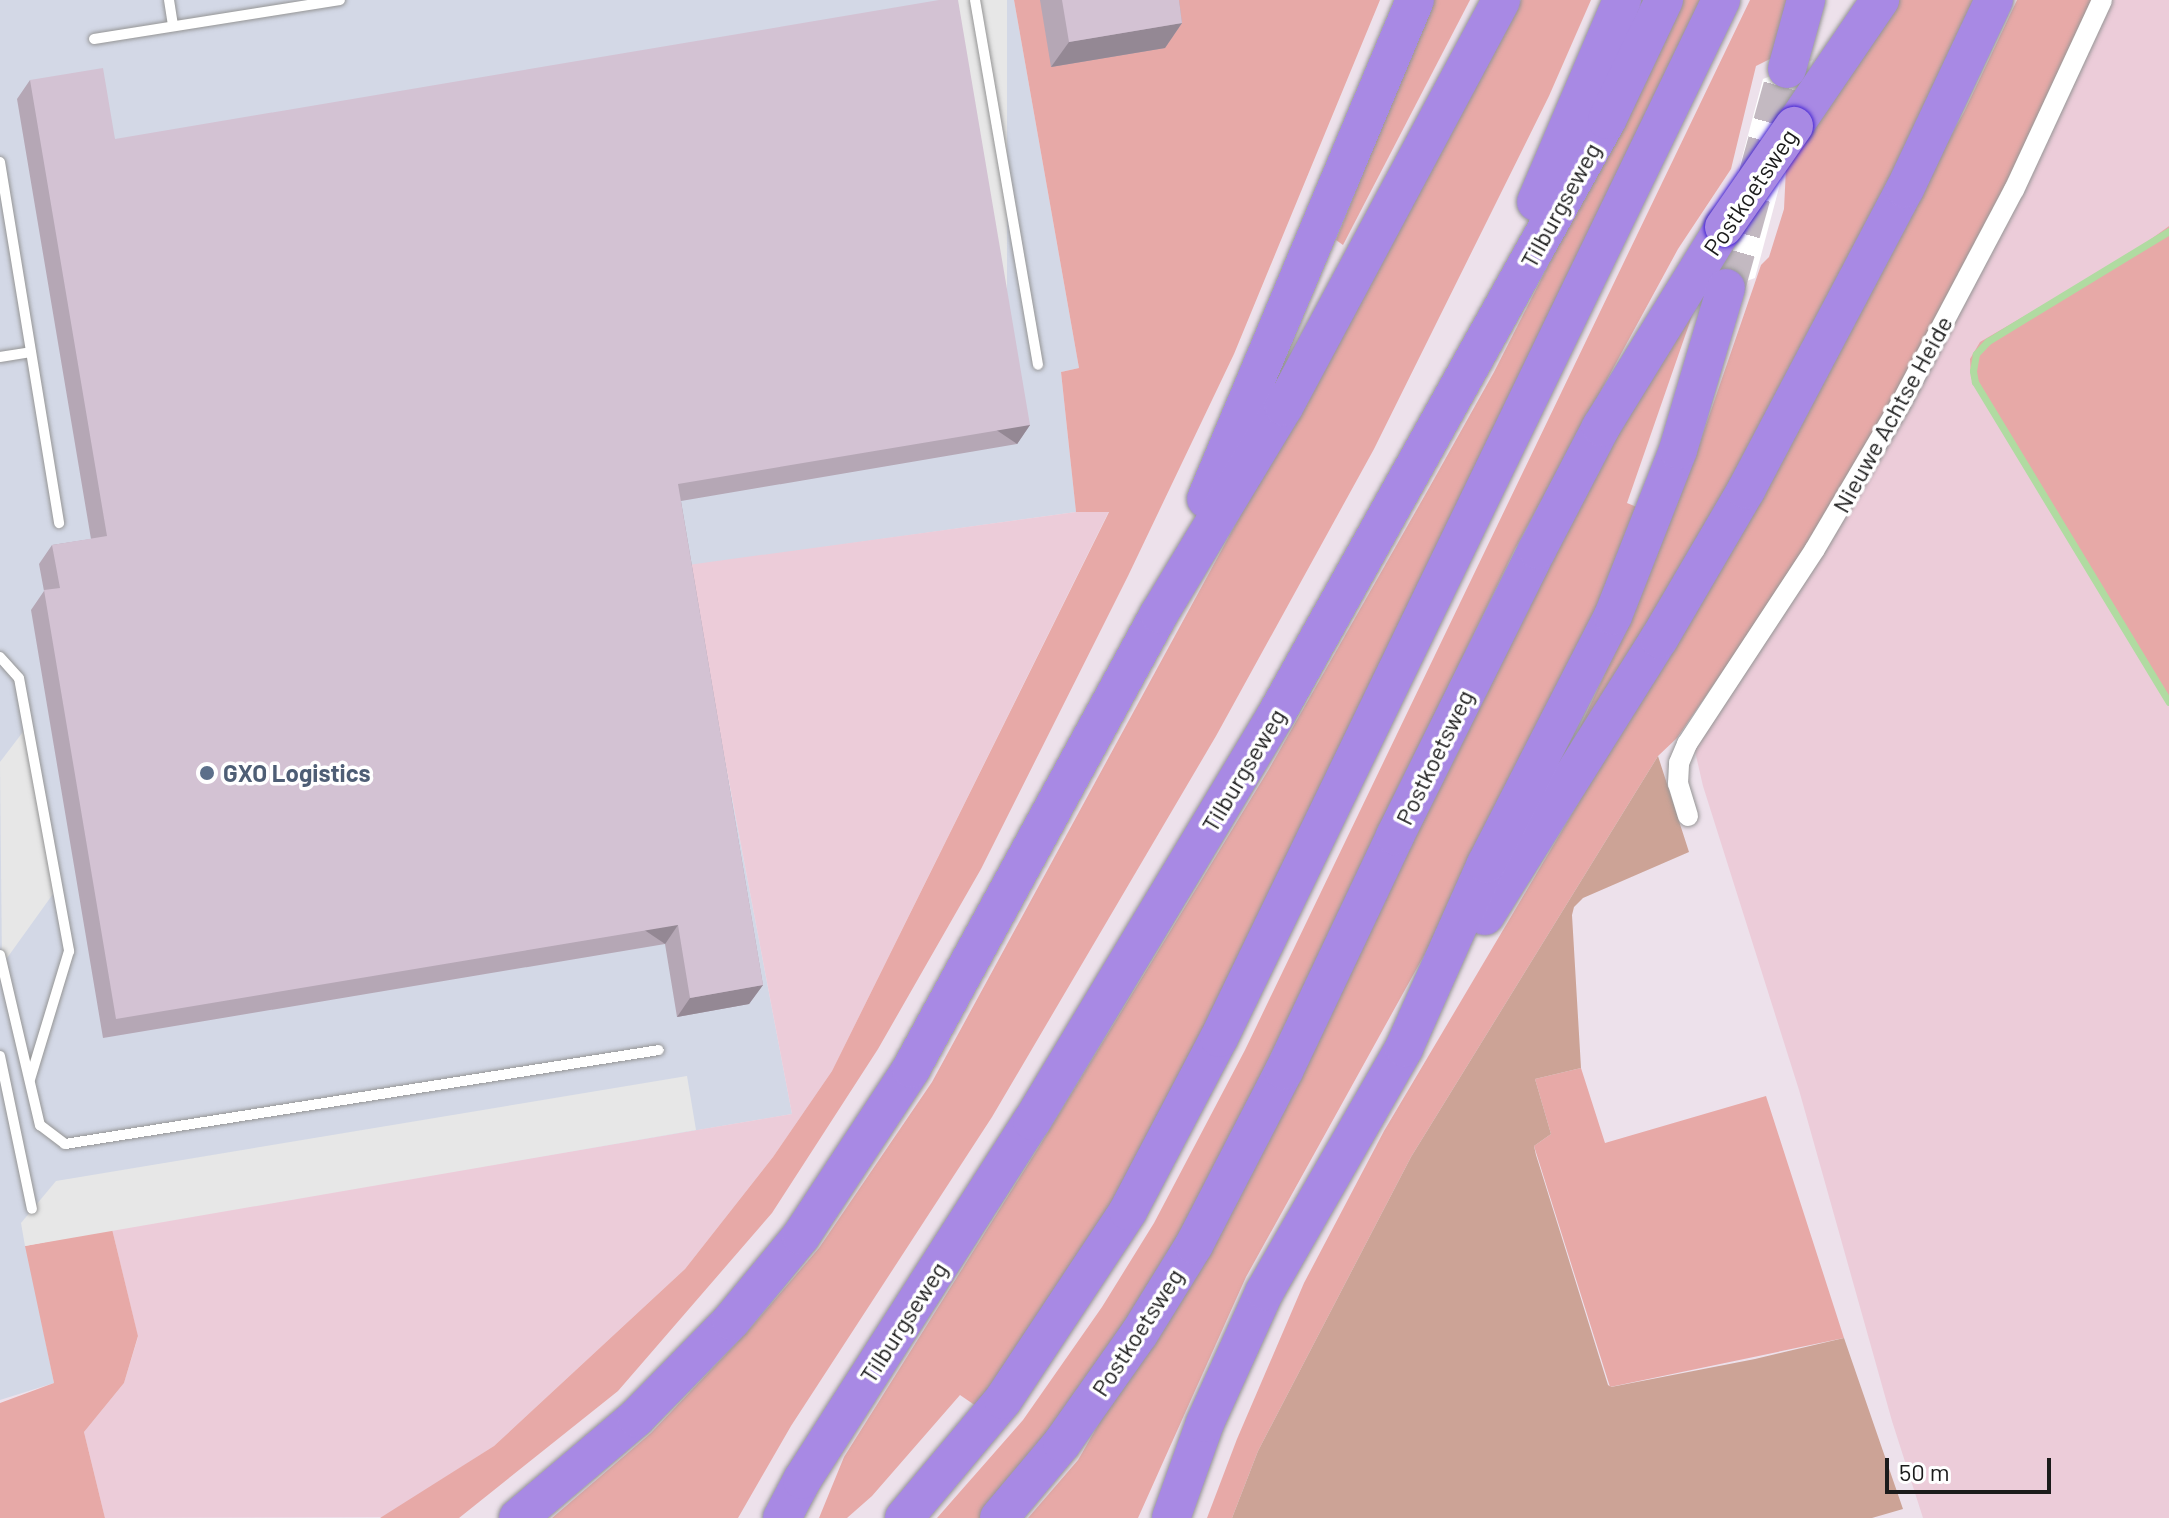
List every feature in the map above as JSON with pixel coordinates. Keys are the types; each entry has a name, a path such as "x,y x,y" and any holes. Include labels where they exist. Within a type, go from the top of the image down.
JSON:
{"highway":[{"path":"1159,614 1415,0"},
{"path":"518,1518 636,1418 731,1321 801,1236 911,1069 1159,614 1284,407 1501,0"},
{"path":"1453,396 1622,0"},
{"name":"Tilburgseweg","path":"782,1518 818,1455 1032,1121 1276,715 1607,120 1664,0"},
{"path":"904,1518 1003,1400 1128,1211 1219,1038 1721,0"},
{"path":"1787,69 1806,0"},
{"name":"Postkoetsweg","path":"999,1518 1062,1443 1139,1334 1194,1245 1284,1071 1395,836 1601,427 1724,227 1880,0"},
{"path":"1171,1518 1205,1423 1265,1291 1404,1048 1659,639 1746,490 1905,189 1994,0"},
{"path":"1404,1048 1486,864 1613,616 1678,450 1726,288"}],"street":[{"name":"Nieuwe Achtse Heide","path":"1688,816 1678,784 1679,763 1687,744 1815,549 1901,403 2014,190 2102,0"}],"lane":[{"path":"169,0 173,26"},
{"path":"94,39 340,0"},
{"path":"975,0 1038,365"},
{"path":"0,162 59,523"},
{"path":"0,357 31,352"},
{"path":"0,657 19,678 69,951 30,1081"},
{"path":"0,955 2,978 40,1125 65,1144 659,1050"},
{"path":"0,1056 32,1209"}],"shaded area":[{"path":"0,0 1014,0 1079,368 1061,372 1076,512 688,566 792,1114 26,1245 54,1383 0,1400"},
{"path":"943,0 1007,0 1007,378 943,378"},
{"path":"1014,0 1380,0 1234,354 1128,576 981,869 878,1049 772,1213 618,1391 459,1518 380,1518 494,1446 685,1269 773,1157 832,1071 1109,512 1076,512 1061,372 1079,368"},
{"path":"1433,0 1470,0 1343,245 1336,240"},
{"path":"1521,0 1591,0 1549,96 1374,449 1216,736 992,1117 791,1426 738,1518 552,1518 651,1433 747,1332 819,1248 932,1082"},
{"path":"1683,0 1705,0 1319,799 1115,1204 976,1406 960,1395 872,1496 847,1518 819,1518 844,1457 1040,1145 1269,769 1429,488 1494,372"},
{"path":"1750,0 1792,0 1774,57 1756,66 1731,169 1678,249 1515,549 1182,1238 1055,1434 983,1518 937,1518 1023,1420 1102,1307 1154,1223 1245,1050"},
{"path":"1894,0 1976,0 1896,174 1733,482 1553,785 1628,624 1696,454 1761,265 1769,257 1784,209 1786,168"},
{"path":"2017,0 2094,0 2007,186 1895,398 1810,544 1677,738 1658,756 1411,1157 1258,1451 1232,1518 1207,1518 1237,1439 1304,1283 1384,1131 1669,650 1964,112"},
{"path":"2111,0 2169,0 2169,226 1971,378 2169,705 2169,1518 1923,1518 1892,1421 1799,1090 1703,786 1694,747 2022,195"},
{"path":"2169,226 2169,705 1971,378 1970,359 1980,342 2132,253"},
{"path":"1702,287 1627,503 1644,510 1468,876 1246,1277 1138,1518 1028,1518 1078,1460 1115,1396 1541,568"},
{"path":"1109,511 832,1071 773,1157 685,1269 494,1446 384,1517 105,1518 84,1432 124,1383 138,1337 112,1229 792,1114 688,565 1076,512"},
{"path":"29,724 58,887 2,965 0,762"},
{"path":"1658,756 1689,852 1583,898 1574,907 1581,1068 1535,1079 1551,1134 1534,1146 1536,1155 1608,1385 1611,1387 1755,1359 1844,1338 1903,1509 1872,1518 1232,1518 1258,1451 1411,1157"},
{"path":"1581,1068 1605,1143 1766,1096 1844,1338 1610,1387 1534,1146 1551,1134 1535,1079"},
{"path":"687,1076 696,1130 25,1246 21,1223 56,1181"},
{"path":"112,1229 138,1336 124,1383 84,1432 105,1518 0,1518 0,1403 54,1383 25,1246"}],"pier":[{"path":"1813,60 1755,278 1705,296 1763,79"}],"building":[{"path":"939,0 958,0 1030,425 678,484 763,985 690,998 678,925 116,1019 44,590 60,588 52,545 107,536 30,80 103,68 115,139"},
{"path":"1062,0 1179,0 1182,23 1069,42"}],"waterway":[{"path":"2169,231 1988,341 1976,354 1973,371 1975,382 2169,702"}],"tunnel":[{"path":"1726,288 1787,69"}],"place":[{"name":"GXO Logistics","path":"207,773"}]}
